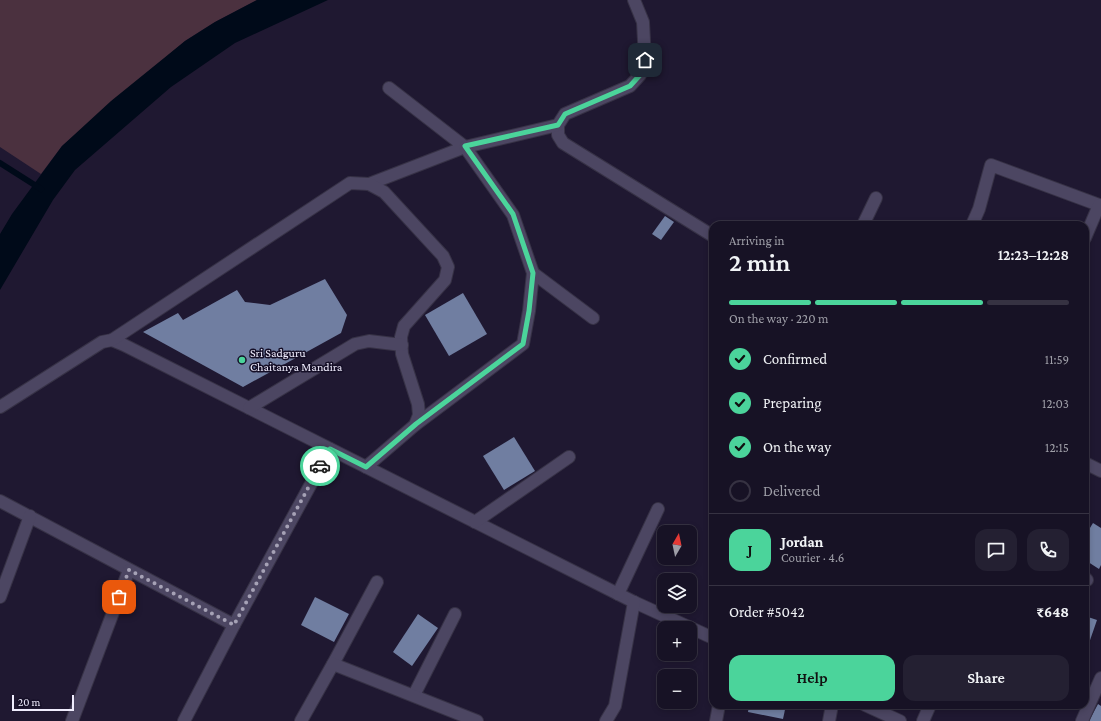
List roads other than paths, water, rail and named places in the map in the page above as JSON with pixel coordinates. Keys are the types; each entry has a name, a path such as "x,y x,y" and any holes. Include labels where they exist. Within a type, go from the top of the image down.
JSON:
{"street":[{"path":"634,0 643,22 645,60 640,75 630,86 565,114 558,125 558,134 563,143 709,234"},
{"path":"366,467 416,424 523,344 529,311 533,273 513,214 465,146 389,88"},
{"path":"0,407 102,342 112,340 350,183 369,184 465,146 558,125"},
{"path":"974,221 979,209 991,165 1100,206 1089,229"},
{"path":"369,184 384,192 443,256 448,267 446,280 404,326 401,337 402,354 418,404 419,415 416,424"},
{"path":"865,221 876,198"},
{"path":"533,273 593,318"},
{"path":"112,340 634,602 709,636"},
{"path":"249,408 355,344 369,341 402,345"},
{"path":"184,721 234,625 330,449"},
{"path":"475,522 569,457"},
{"path":"1089,465 1101,471"},
{"path":"0,501 234,625"},
{"path":"618,594 658,510"},
{"path":"0,597 30,516"},
{"path":"72,721 129,570"},
{"path":"301,721 377,582"},
{"path":"606,721 615,706 634,602"},
{"path":"414,695 455,614"},
{"path":"333,664 477,721"},
{"path":"1082,721 1098,696 1101,678"},
{"path":"716,721 718,709"},
{"path":"829,721 831,709"},
{"path":"874,709 900,721"},
{"path":"923,721 928,709"}],"water":[{"path":"257,0 328,0 235,43 171,87 75,170 53,200 0,290 0,234 12,214 62,146 111,101 185,41 215,22"}],"waterway":[{"path":"0,163 41,189"}],"place":[{"name":"Sri Sadguru Chaitanya Mandira","path":"242,360"}]}
